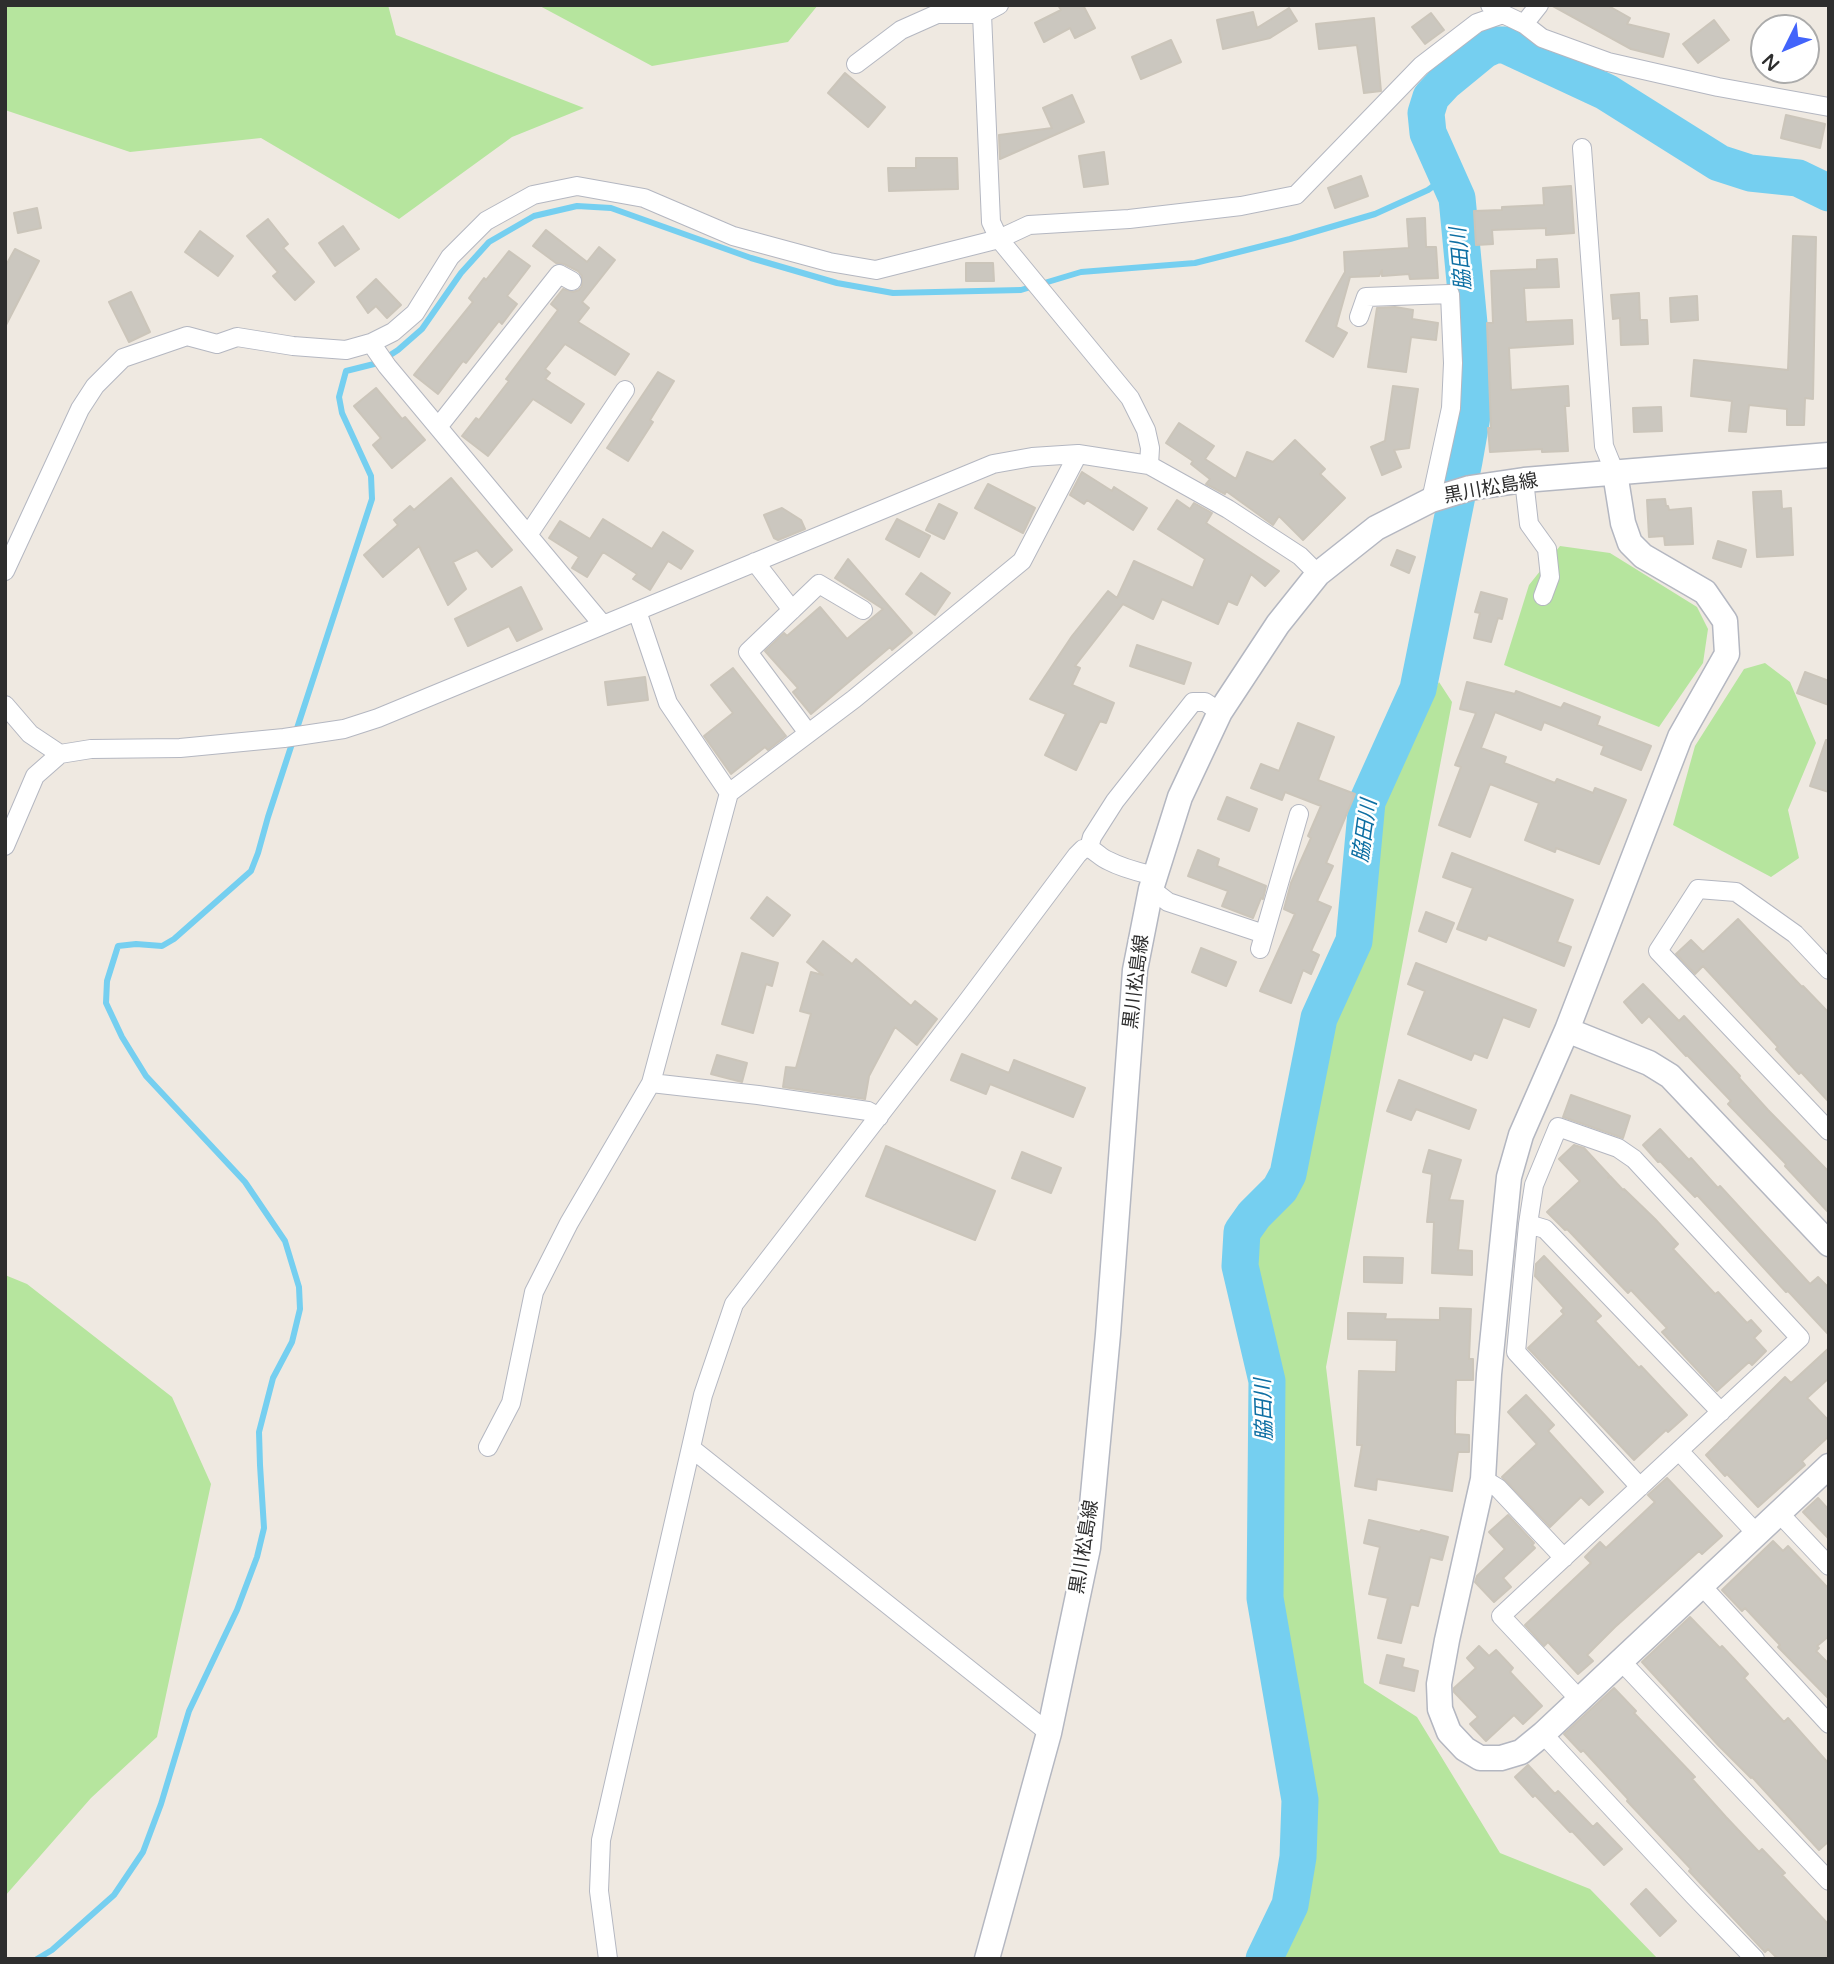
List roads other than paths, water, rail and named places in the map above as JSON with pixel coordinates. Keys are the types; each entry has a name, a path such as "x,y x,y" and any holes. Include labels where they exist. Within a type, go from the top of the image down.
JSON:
{"street":[{"path":"856,64 901,30 937,14 982,14 999,5"},
{"path":"1524,24 1539,5"},
{"path":"5,570 80,409 95,386 123,358 187,335 217,344 237,337 346,350 372,343 393,332 415,313 450,257 486,220 533,195 577,186 644,198 733,236 829,262 876,270 999,239 1029,225 1129,219 1241,206 1296,195 1421,66 1496,10 1524,24 1542,38 1608,62 1718,87 1829,107"},
{"path":"982,14 991,222 999,239 1130,398 1146,430 1150,448 1149,465"},
{"path":"1582,149 1604,446 1615,473 1623,523 1630,543 1643,556 1705,592 1724,621 1727,653 1680,737 1567,1030 1521,1135 1508,1177 1489,1374 1483,1479 1439,1684 1440,1709 1449,1732 1465,1749 1480,1758 1501,1758 1521,1752 1829,1466"},
{"path":"438,427 559,274 572,281"},
{"path":"1359,317 1366,297 1450,294 1451,408 1431,500"},
{"path":"372,343 387,366 603,625"},
{"path":"528,536 625,390"},
{"path":"488,1447 511,1403 534,1292 569,1223 651,1083 729,793 855,699 1022,561 1078,454"},
{"path":"5,846 34,776 60,754 91,749 180,748 344,729 378,718 993,464 1032,457 1078,454 1149,465 1228,509 1300,556 1318,574"},
{"name":"黒川松島線","path":"987,1959 1049,1733 1088,1548 1108,1334 1135,970 1153,883 1180,797 1220,712 1278,624 1318,574 1376,528 1431,500 1470,488 1524,480 1829,455"},
{"path":"1524,480 1529,524 1547,549 1550,577 1542,596"},
{"path":"755,562 792,610"},
{"path":"808,733 748,652 819,584 863,610"},
{"path":"637,611 668,703 729,793"},
{"path":"1089,848 1092,837 1115,801 1193,702 1205,702 1220,712"},
{"path":"5,705 30,734 60,754"},
{"path":"608,1959 599,1891 601,1840 703,1395 734,1304 1083,849 1089,848 1105,860 1153,883 1168,902 1262,942 1299,814"},
{"path":"1829,970 1795,934 1736,892 1698,889 1658,951 1829,1131"},
{"path":"1567,1030 1649,1063 1670,1076 1829,1244"},
{"path":"651,1083 855,1109 868,1111 879,1117"},
{"path":"1580,1700 1501,1616 1564,1558 1800,1338 1634,1159 1618,1148 1558,1127 1534,1185 1516,1352 1640,1487"},
{"path":"1528,1224 1545,1228 1721,1412"},
{"path":"691,1448 1049,1733"},
{"path":"1679,1451 1757,1534"},
{"path":"1483,1479 1498,1488 1564,1558"},
{"path":"1779,1513 1829,1566"},
{"path":"1701,1586 1829,1724"},
{"path":"1621,1661 1829,1881"},
{"path":"1543,1734 1755,1959"}],"waterway":[{"name":"脇田川","path":"1264,1959 1290,1905 1298,1857 1300,1800 1265,1598 1267,1381 1240,1266 1242,1232 1254,1215 1280,1189 1288,1174 1319,1018 1354,941 1367,802 1418,689 1474,405 1457,198 1428,133 1426,113 1431,97 1484,50 1495,45 1505,45 1606,92 1719,163 1750,173 1798,178 1829,193"},
{"path":"37,1959 52,1950 114,1895 143,1852 161,1804 189,1711 237,1610 257,1557 264,1528 259,1432 273,1378 292,1342 300,1309 299,1287 285,1241 245,1182 146,1076 122,1037 106,1003 107,981 118,946 162,946 174,939 251,871 372,499 371,476 342,413 339,397 346,371 378,363 422,329 461,273 489,242 534,216 577,206 611,208 751,258 837,283 893,293 1021,290 1081,272 1195,263 1290,239 1375,214 1428,190 1447,176"}]}
